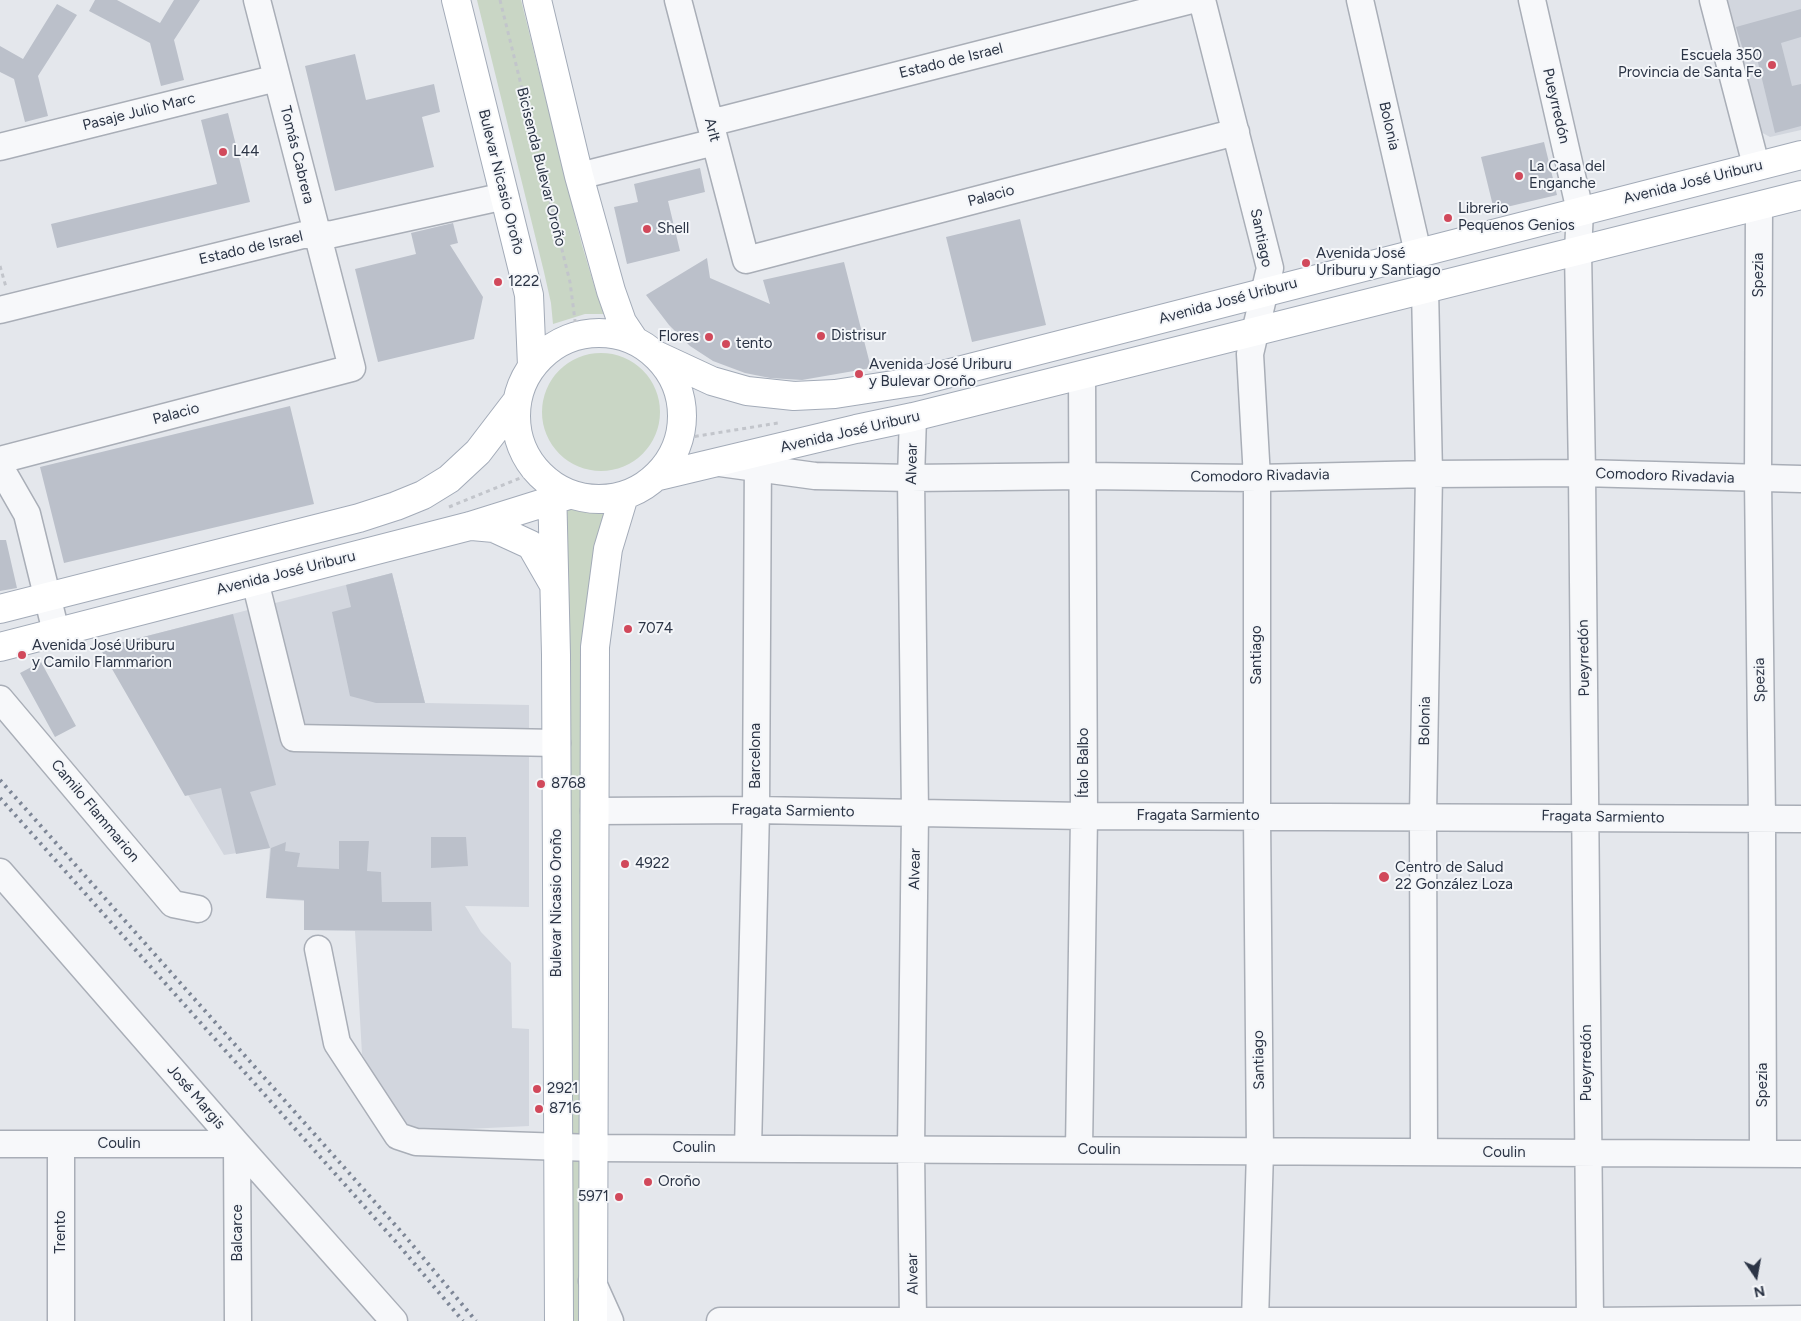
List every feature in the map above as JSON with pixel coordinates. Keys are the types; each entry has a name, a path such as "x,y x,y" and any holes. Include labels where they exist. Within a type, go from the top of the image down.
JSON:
{"main road":[{"name":"Bulevar Nicasio Oroño","path":"456,0 529,295 532,366"},
{"path":"537,0 579,176 611,291 622,322 674,380 682,409 679,439 656,478 624,496 608,499 591,499 558,494 536,471 518,438 517,401 522,382 532,366 552,347 577,336 606,333 645,348"},
{"name":"Avenida José Uriburu","path":"645,348 712,381 747,391 794,396 834,394 919,381 1801,155"},
{"name":"Avenida José Uriburu","path":"656,478 720,463 758,461 856,429 913,417 1801,195"},
{"path":"0,609 359,518 423,495 449,479 478,452 517,401"},
{"name":"Bulevar Nicasio Oroño","path":"558,494 555,587 559,1321"},
{"name":"Avenida José Uriburu","path":"0,646 470,526 558,494"},
{"path":"592,1321 595,647 608,550 624,496"},
{"path":"470,526 494,528 531,545 555,587"}],"street":[{"name":"Tomás Cabrera","path":"257,0 352,368"},
{"name":"Arlt","path":"678,0 746,260"},
{"name":"Estado de Israel","path":"579,176 713,132 1192,0"},
{"name":"Santiago","path":"1202,0 1270,268 1257,331 1250,354 1257,478 1257,817 1260,1151 1256,1321"},
{"name":"Bolonia","path":"1360,0 1418,252"},
{"name":"Pueyrredón","path":"1532,0 1580,211 1578,251 1582,473 1590,1321"},
{"path":"1713,0 1756,165"},
{"name":"Pasaje Julio Marc","path":"0,147 277,78"},
{"name":"Palacio","path":"746,260 1236,132"},
{"name":"Estado de Israel","path":"0,310 303,235 333,234 504,196"},
{"name":"Spezia","path":"1759,206 1758,479 1763,1154"},
{"name":"Bolonia","path":"1424,1152 1423,816 1429,474 1425,289"},
{"name":"Palacio","path":"0,460 352,368"},
{"name":"Ítalo Balbo","path":"1079,1150 1084,816 1084,476 1082,375"},
{"name":"Alvear","path":"913,417 911,478 915,813 911,1150 913,1321"},
{"name":"Comodoro Rivadavia","path":"758,461 815,476 911,478 1084,476 1257,478 1582,473 1801,479"},
{"name":"Barcelona","path":"748,1149 756,810 758,461"},
{"path":"0,467 27,514 56,632"},
{"path":"254,581 294,738 556,743"},
{"name":"Camilo Flammarion","path":"0,699 173,904 198,909"},
{"name":"Fragata Sarmiento","path":"594,811 756,810 1084,816 1801,819"},
{"name":"José Margis","path":"0,872 394,1321"},
{"name":"Coulin","path":"318,949 337,1043 398,1136 416,1142 593,1148 1801,1154"},
{"name":"Coulin","path":"0,1144 238,1144"},
{"name":"Trento","path":"61,1144 61,1321"},
{"name":"Balcarce","path":"238,1144 238,1321"},
{"path":"592,1281 610,1321"},
{"path":"720,1321 1590,1321 1801,1319"}],"path":[{"name":"Bicisenda Bulevar Oroño","path":"500,0 570,282 577,336"}],"shaded area":[{"name":"Escuela 350 Provincia de Santa Fe","path":"1725,0 1801,0 1801,130 1770,137 1759,131"},
{"path":"392,573 425,703 529,705 529,907 465,906 481,932 511,963 512,1028 529,1029 529,1126 404,1132 362,1054 355,931 304,930 304,901 266,898 270,848 224,855 100,648"}],"green space":[{"path":"477,0 521,0 582,245 604,314 585,314 553,324 551,303 544,272"},
{"path":"601,353 624,357 643,370 656,389 660,412 656,435 643,454 624,467 601,471 578,467 559,454 546,435 542,412 546,389 559,370 578,357"},
{"path":"571,495 591,499 608,499 624,496 608,549 593,1321 559,1321 553,501"}],"building":[{"path":"95,0 117,0 160,23 174,0 200,0 174,40 184,80 161,86 150,43 89,11"},
{"path":"57,4 77,15 38,76 48,116 25,122 14,79 0,72 0,46 23,59"},
{"path":"1801,9 1801,37 1781,43 1792,86 1801,84 1801,126 1775,133 1755,50 1744,53 1736,27"},
{"path":"355,54 366,100 434,84 440,112 422,117 434,167 335,191 305,66"},
{"name":"L44","path":"228,113 250,202 57,248 51,224 217,184 201,120"},
{"name":"La Casa del Enganche","path":"1544,142 1557,195 1494,210 1481,157"},
{"name":"Shell","path":"700,168 705,192 668,201 680,251 627,264 614,207 638,202 634,184"},
{"path":"1020,219 1046,325 972,342 946,237"},
{"path":"453,223 458,243 450,245 483,297 474,339 378,362 355,269 416,254 411,233"},
{"path":"707,258 710,278 770,304 763,280 844,262 871,368 802,380 770,378 745,373 713,361 690,346 669,325 646,295"},
{"path":"290,406 314,504 64,563 40,467"},
{"path":"0,540 6,540 17,588 0,591"},
{"path":"392,573 425,703 376,703 350,696 332,612 351,607 346,585"},
{"path":"233,614 276,785 250,792 270,848 236,854 221,788 185,796 100,648"},
{"path":"41,662 76,726 55,737 20,673"},
{"path":"431,837 466,837 468,866 431,868"},
{"path":"339,841 369,841 367,871 381,872 382,902 431,902 432,931 304,930 304,900 266,898 271,848 286,842 285,851 300,853 297,867 339,869"}],"railway":[{"path":"0,780 405,1236 476,1321"},
{"path":"0,798 397,1243 463,1321"}],"place":[{"name":"Escuela 350 Provincia de Santa Fe","path":"1772,65"},
{"name":"L44","path":"223,152"},
{"name":"La Casa del Enganche","path":"1519,176"},
{"name":"Librerio Pequenos Genios","path":"1448,218"},
{"name":"Shell","path":"647,229"},
{"name":"Avenida José Uriburu y Santiago","path":"1306,263"},
{"name":"1222","path":"498,282"},
{"name":"Distrisur","path":"821,336"},
{"name":"Flores","path":"709,337"},
{"name":"tento","path":"726,344"},
{"name":"Avenida José Uriburu y Bulevar Oroño","path":"859,374"},
{"name":"7074","path":"628,629"},
{"name":"Avenida José Uriburu y Camilo Flammarion","path":"22,655"},
{"name":"8768","path":"541,784"},
{"name":"4922","path":"625,864"},
{"name":"Centro de Salud 22 González Loza","path":"1384,877"},
{"name":"2921","path":"537,1089"},
{"name":"8716","path":"539,1109"},
{"name":"Oroño","path":"648,1182"},
{"name":"5971","path":"619,1197"}]}
